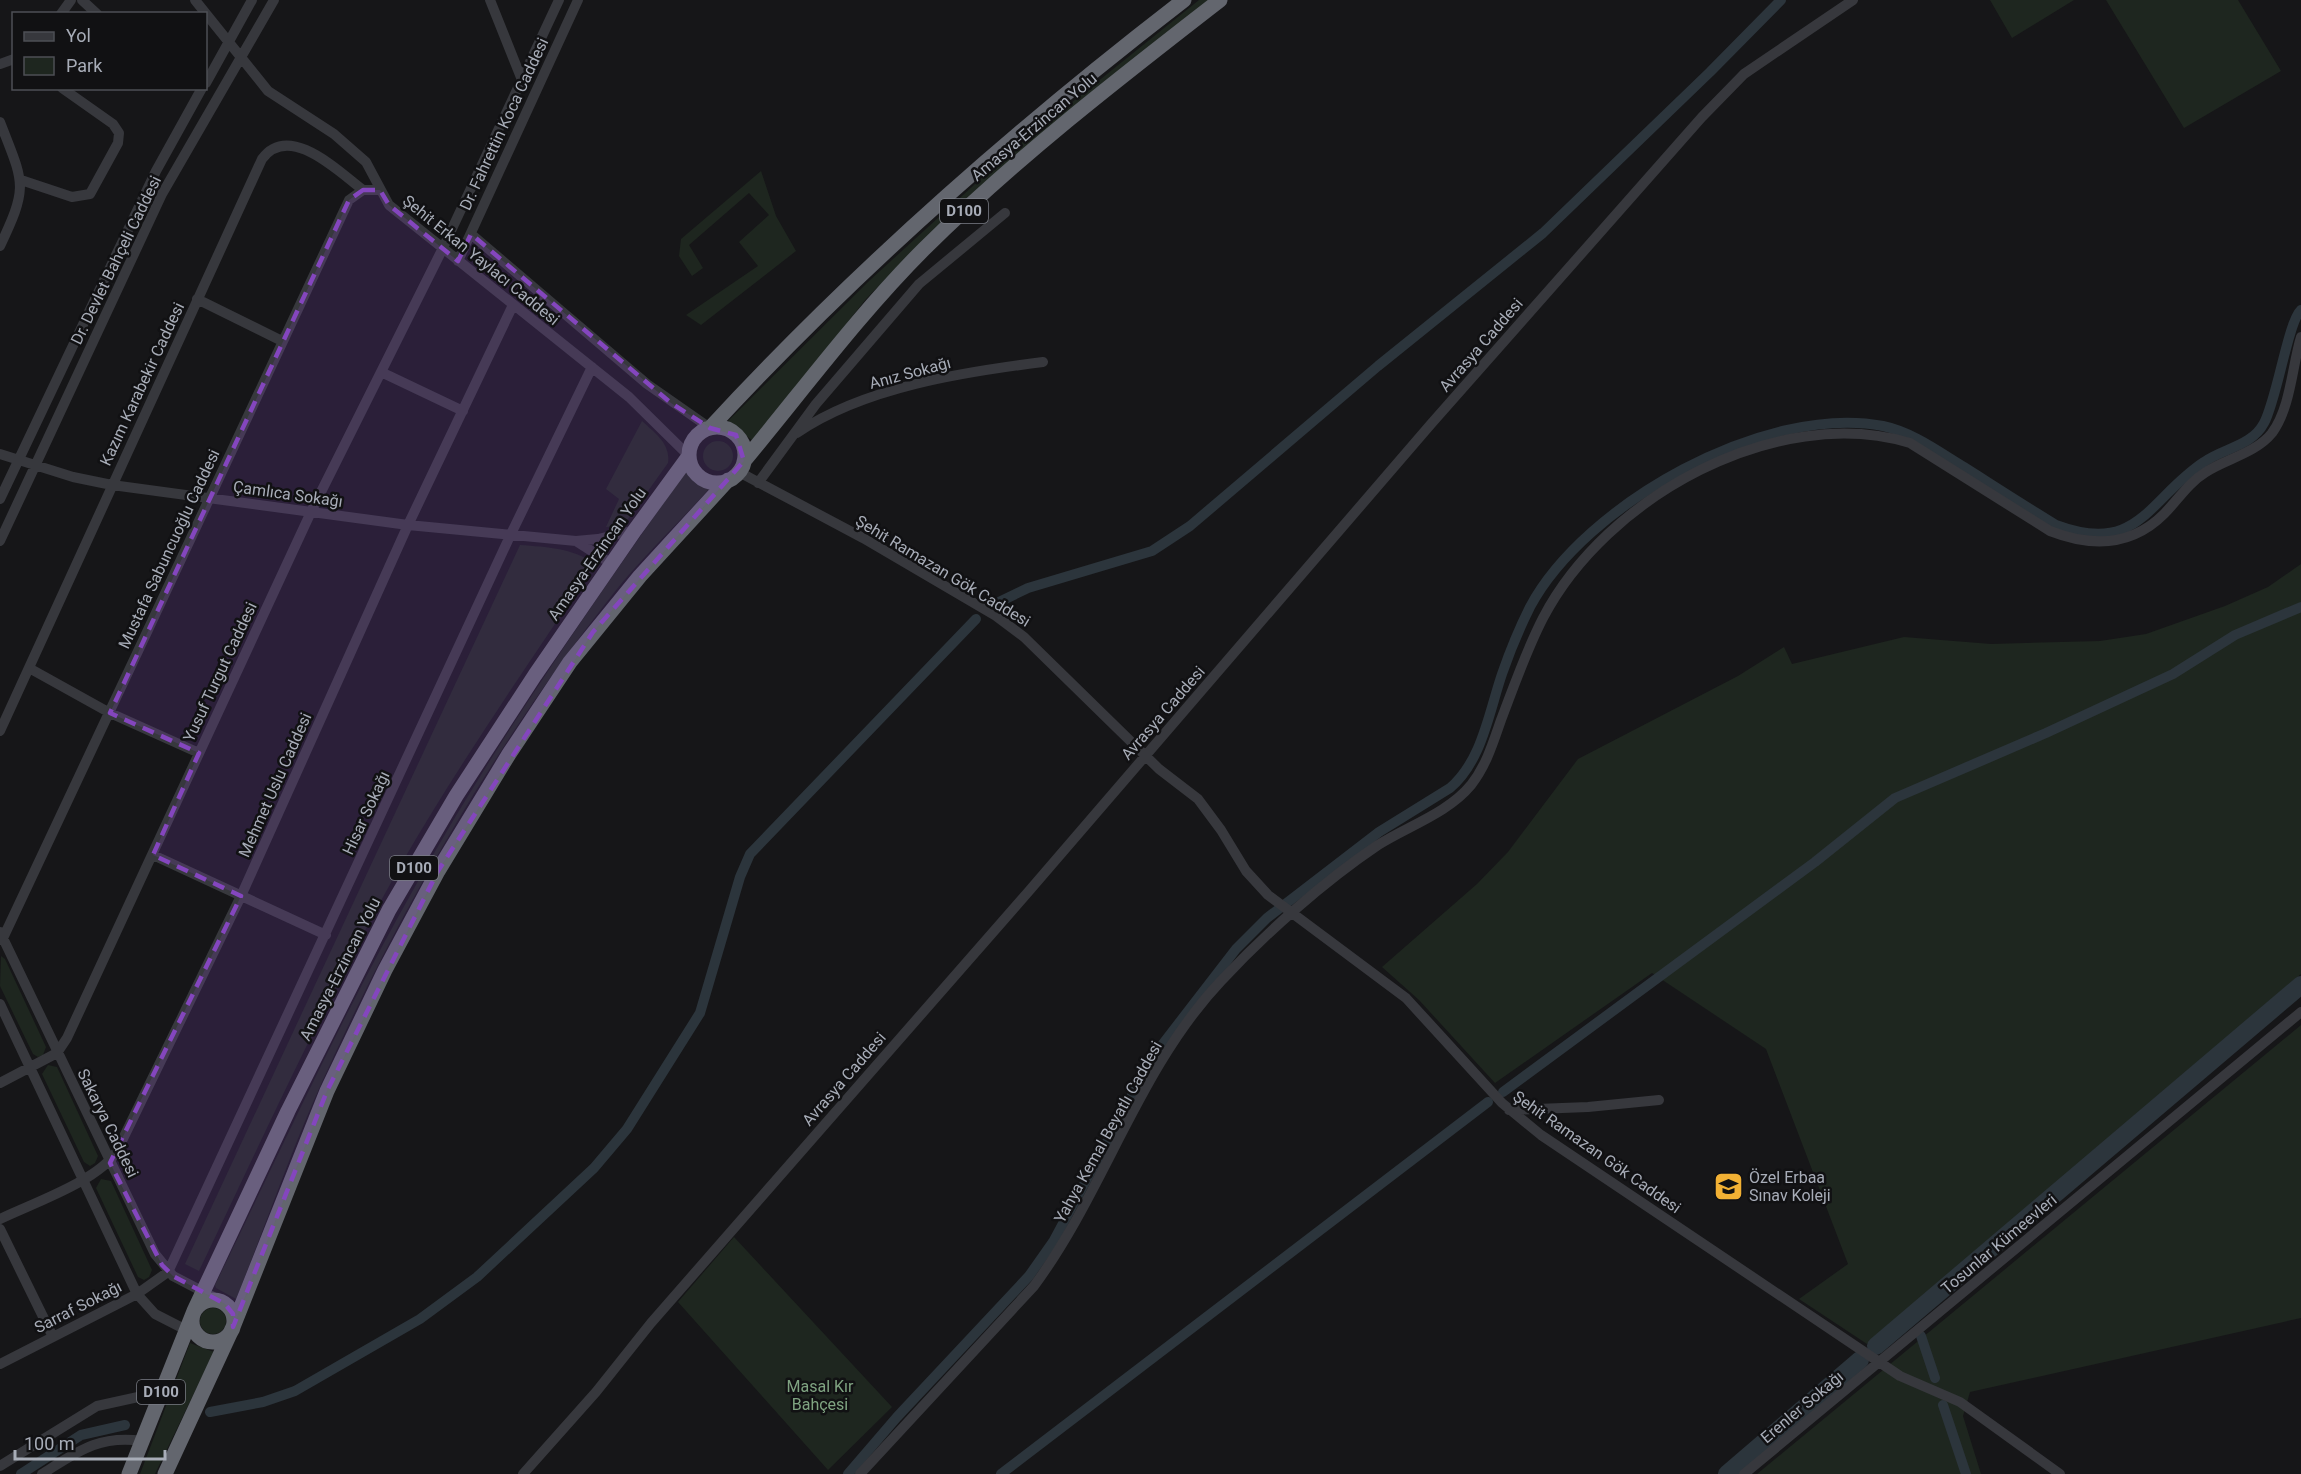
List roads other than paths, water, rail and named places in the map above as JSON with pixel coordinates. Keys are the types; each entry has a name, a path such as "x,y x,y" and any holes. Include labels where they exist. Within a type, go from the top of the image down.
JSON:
{"highway":[{"name":"Amasya-Erzincan Yolu","path":"710,428 793,341 877,259 1036,118 1184,0"},
{"name":"Amasya-Erzincan Yolu","path":"165,1474 233,1327 327,1091 384,970 438,871 509,754 587,639 640,576 737,471 887,288 951,223 1075,114 1220,0"},
{"path":"710,428 724,428 736,435 744,447 737,471 716,483 703,479 692,467 690,456 695,439 710,428"},
{"name":"Amasya-Erzincan Yolu","path":"194,1311 309,1070 389,910 456,796 635,530 690,456"},
{"path":"219,1300 233,1314 233,1327 219,1341 206,1341 193,1334 194,1311 204,1302 219,1300"},
{"name":"D100","path":"129,1474 161,1392 193,1334"}],"street":[{"path":"82,0 95,12"},
{"name":"Şehit Erkan Yaylacı Caddesi","path":"195,0 205,12"},
{"path":"207,81 252,0"},
{"name":"Dr. Devlet Bahçeli Caddesi","path":"0,541 162,195 274,0"},
{"path":"490,0 522,80"},
{"name":"Dr. Fahrettin Koca Caddesi","path":"443,248 559,0"},
{"name":"Dr. Fahrettin Koca Caddesi","path":"458,261 578,0"},
{"name":"Avrasya Caddesi","path":"523,1474 596,1392 651,1323 1146,756 1439,416 1734,83 1761,60 1853,0"},
{"name":"Şehit Erkan Yaylacı Caddesi","path":"207,15 268,91 352,148 372,170 389,205 639,406 690,456"},
{"path":"21,180 72,197 85,196 94,189 118,143 119,133 113,124 65,90"},
{"name":"Dr. Devlet Bahçeli Caddesi","path":"0,499 156,171 201,90"},
{"path":"0,122 21,180 19,203 0,246"},
{"name":"Kazım Karabekir Caddesi","path":"0,731 262,159 269,149 280,145 306,150 363,190"},
{"path":"363,190 380,190"},
{"name":"Mustafa Sabuncuoğlu Caddesi","path":"1,937 111,713 208,498 349,200 363,190"},
{"path":"758,483 848,364 919,284 1005,213"},
{"name":"Şehit Erkan Yaylacı Caddesi","path":"471,234 647,384 710,428"},
{"name":"Yusuf Turgut Caddesi","path":"57,1053 153,855 311,512 443,248"},
{"path":"197,299 282,341"},
{"name":"Mehmet Uslu Caddesi","path":"110,1163 241,896 408,525 513,304"},
{"name":"Yahya Kemal Beyatlı Caddesi","path":"860,1474 1034,1286 1069,1236 1134,1108 1178,1035 1219,982 1291,914 1353,863 1405,828 1438,811 1469,788 1486,761 1529,649 1560,590 1595,546 1640,507 1678,482 1732,457 1790,439 1823,433 1853,432 1886,436 1910,443 1938,458 2050,531 2088,543 2122,540 2147,528 2163,515 2192,482 2207,471 2252,449 2272,433 2282,411 2301,337"},
{"name":"Anız Sokağı","path":"792,436 827,416 896,390 947,377 1043,362"},
{"name":"Hisar Sokağı","path":"168,1272 510,536 592,367"},
{"path":"381,372 463,411"},
{"name":"Çamlıca Sokağı","path":"0,454 35,466 112,485 408,525 576,541 598,539 635,530"},
{"name":"Şehit Ramazan Gök Caddesi","path":"737,471 863,538 1007,624 1051,660 1146,756 1198,799 1221,830 1246,871 1268,896 1406,998 1509,1110 1617,1188 1880,1362"},
{"name":"Çamlıca Sokağı","path":"576,541 612,564"},
{"path":"29,668 111,713 199,753"},
{"path":"153,855 326,935"},
{"name":"Sakarya Caddesi","path":"1,937 155,1254 168,1272 219,1300"},
{"path":"0,1004 137,1294 155,1314 193,1334"},
{"name":"Tosunlar Kümeevleri","path":"1880,1362 2301,1012"},
{"path":"0,1083 57,1053"},
{"path":"1509,1110 1588,1107 1659,1100"},
{"path":"0,1218 110,1163"},
{"path":"0,1229 53,1337"},
{"name":"Sarraf Sokağı","path":"0,1364 137,1294 168,1272"},
{"path":"1880,1362 1900,1376 1960,1402 2060,1474"},
{"name":"Erenler Sokağı","path":"1744,1474 1880,1362"},
{"path":"0,1466 97,1406 161,1392"},
{"path":"42,1474 96,1443 115,1439 142,1442"}],"waterway":[{"path":"999,602 1028,588 1152,551 1190,526 1378,366 1543,233 1781,0"},
{"path":"848,1474 897,1417 1029,1276 1053,1242 1152,1058 1236,949 1267,918 1379,832 1450,788 1461,777 1477,750 1505,665 1530,607 1556,569 1592,532 1635,498 1683,469 1734,446 1786,430 1836,423 1883,426 1915,438 2056,525 2084,533 2106,533 2125,528 2140,519 2204,462 2245,442 2259,431 2269,412 2292,329 2301,310"},
{"path":"1503,1092 1815,862 1895,798 2046,733 2173,674 2235,635 2301,607"},
{"path":"210,1412 263,1402 295,1391 420,1319 477,1277 594,1168 627,1129 700,1013 740,877 750,854 976,619"},
{"path":"1876,1346 2301,985"},
{"path":"1001,1474 1488,1102"},
{"path":"1921,1336 1935,1378"},
{"path":"1727,1474 1860,1360"},
{"path":"1943,1405 1966,1474"},
{"path":"21,1474 81,1435 125,1425"}],"place":[{"name":"Özel Erbaa Sınav Koleji","path":"1728,1186"}],"park label":[{"name":"Masal Kır Bahçesi","path":"820,1395"}]}
